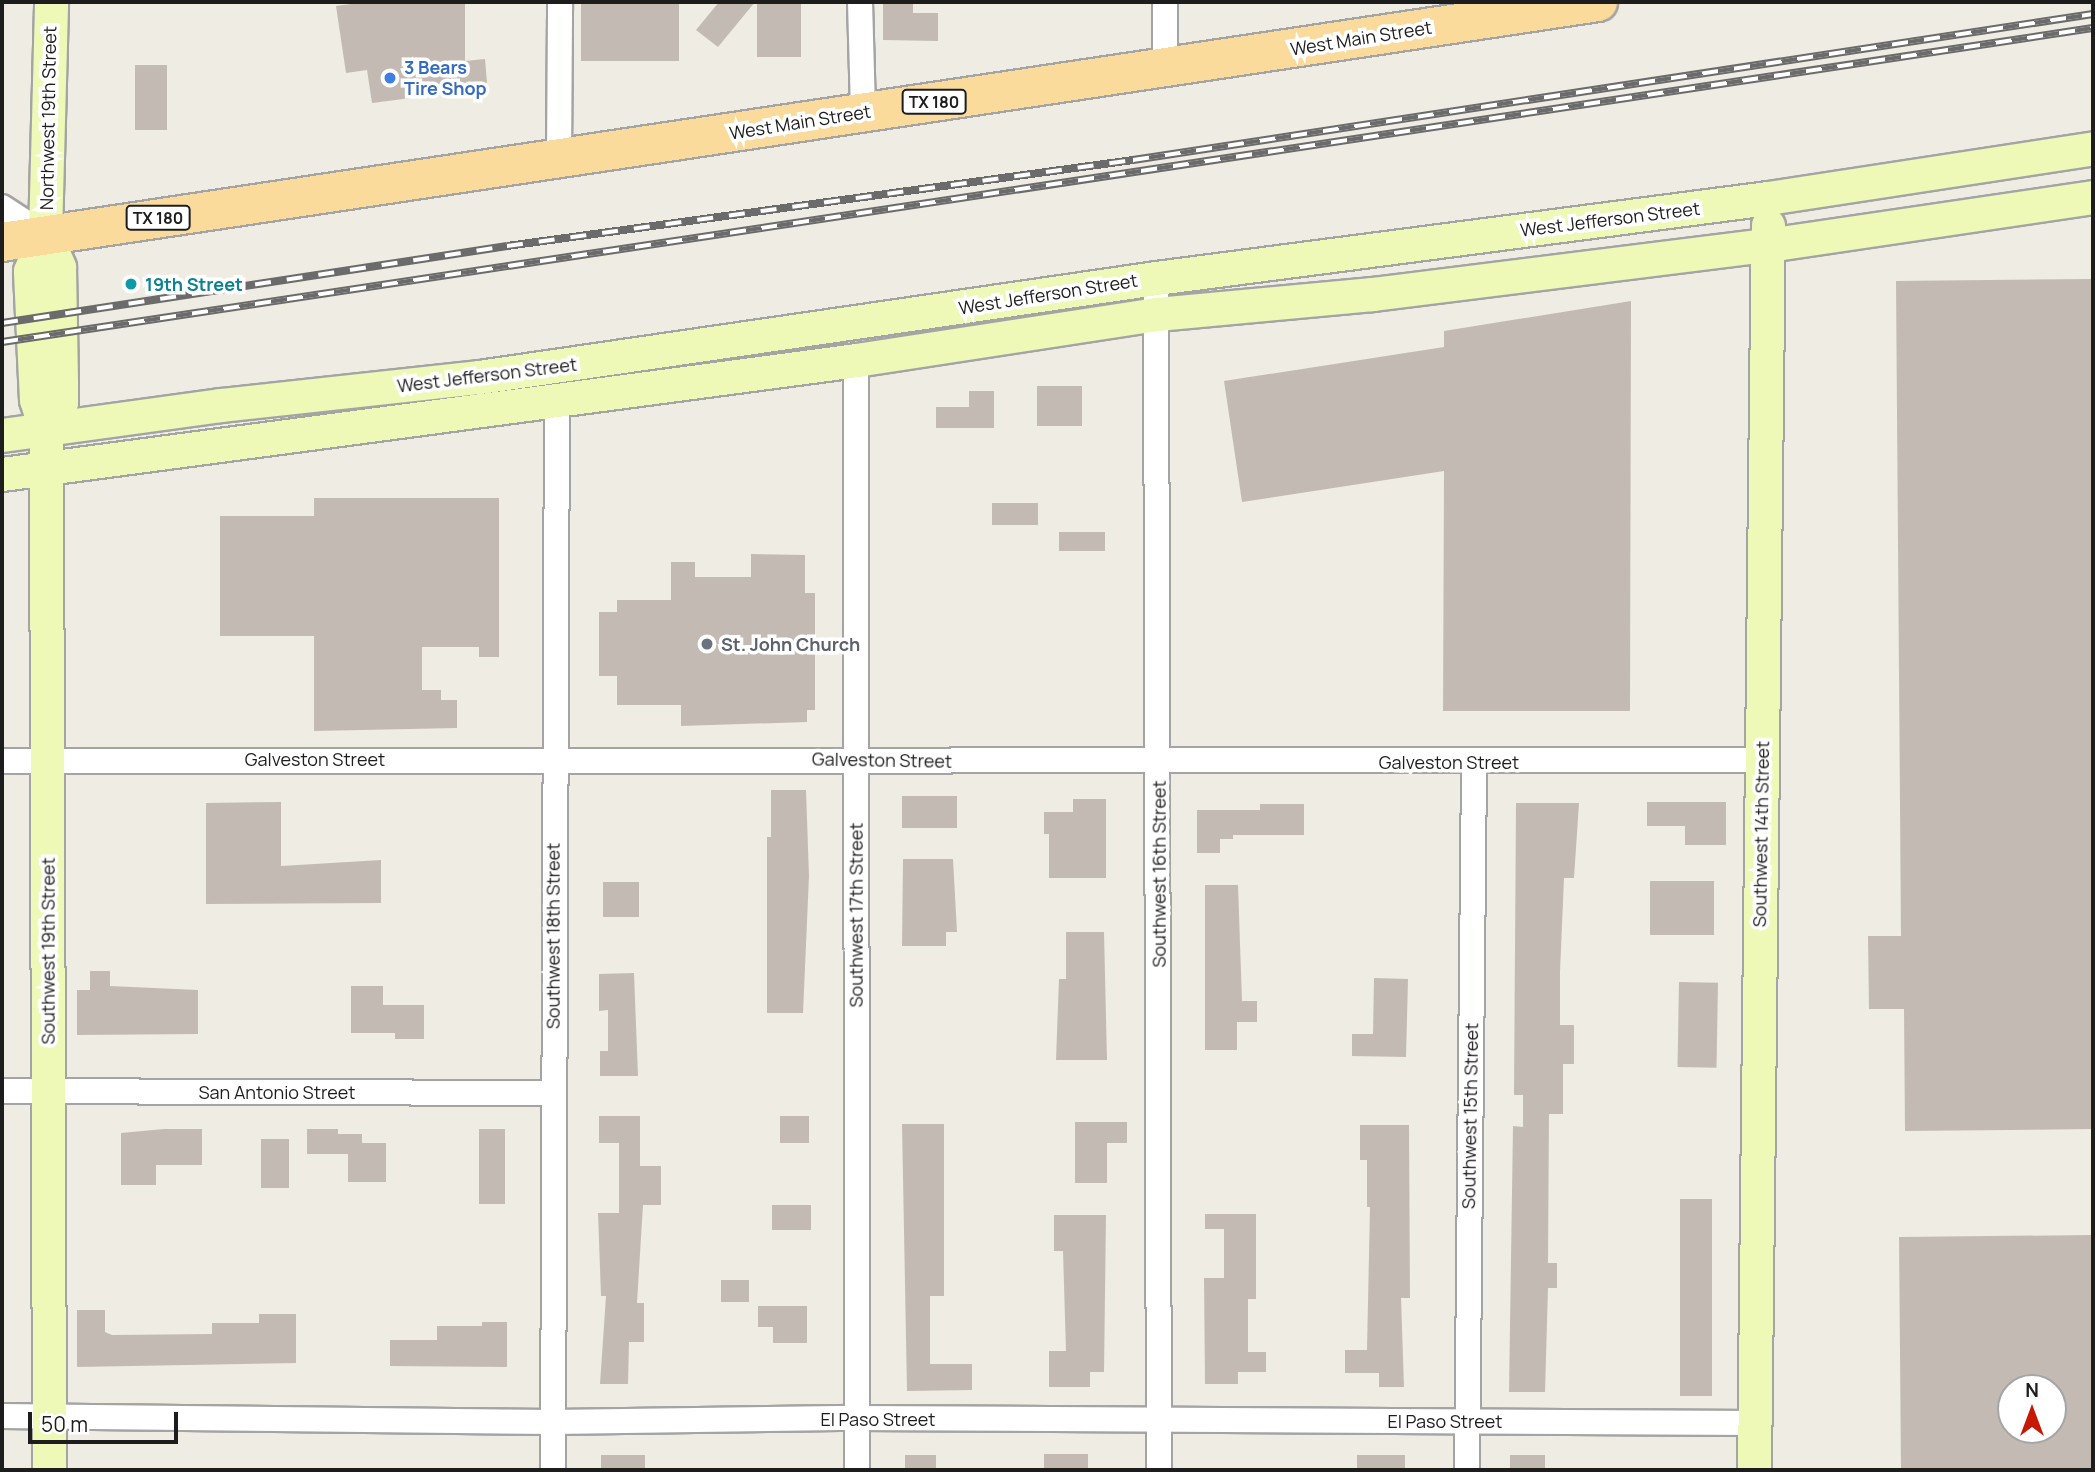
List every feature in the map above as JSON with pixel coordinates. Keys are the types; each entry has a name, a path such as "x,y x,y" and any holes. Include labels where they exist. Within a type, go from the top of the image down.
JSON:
{"main road":[{"name":"Northwest 19th Street","path":"45,235 51,2"},
{"name":"West Main Street","path":"2,242 1165,67 1464,12 1598,2"},
{"name":"West Jefferson Street","path":"2,435 47,432 220,405 479,377 1156,278 1768,198 2093,148"},
{"name":"West Jefferson Street","path":"2,474 856,360 1157,314 1372,294 1768,245 2093,197"},
{"name":"Southwest 14th Street","path":"1754,1470 1768,198"},
{"name":"Southwest 19th Street","path":"45,235 59,267 61,371 61,402 47,432 45,468 49,1470"}],"street":[{"path":"559,159 560,2"},
{"path":"860,2 863,112"},
{"path":"1165,2 1165,67"},
{"path":"2,207 45,235"},
{"name":"Southwest 16th Street","path":"1156,278 1159,1470"},
{"name":"Southwest 17th Street","path":"856,360 857,1470"},
{"name":"Southwest 18th Street","path":"553,1470 552,760 557,401"},
{"name":"Galveston Street","path":"2,761 855,760 1159,763 1762,760"},
{"name":"Southwest 15th Street","path":"1467,1470 1474,762"},
{"name":"San Antonio Street","path":"2,1091 553,1093"},
{"name":"El Paso Street","path":"2,1416 553,1422 1158,1419 1755,1423"}],"building":[{"path":"366,2 465,2 465,61 485,59 487,83 434,88 435,95 372,103 367,70 346,73 336,6"},
{"path":"581,2 679,2 679,61 581,61"},
{"path":"719,2 755,2 718,47 696,30"},
{"path":"757,2 801,2 801,57 757,57"},
{"path":"883,2 913,2 913,13 938,13 938,41 883,40"},
{"path":"135,65 167,65 167,130 135,130"},
{"path":"2093,279 2093,1129 1905,1131 1904,1009 1869,1009 1868,936 1901,936 1896,281"},
{"path":"1631,301 1630,711 1443,711 1444,471 1242,502 1224,381 1444,347 1444,331"},
{"path":"1037,386 1082,386 1082,426 1037,426"},
{"path":"969,391 994,391 994,428 936,428 936,407 969,407"},
{"path":"314,498 499,498 499,657 479,657 479,647 422,647 422,690 441,690 441,700 457,700 457,728 314,731 314,636 220,636 220,516 314,516"},
{"path":"992,503 1038,503 1038,525 992,525"},
{"path":"1059,532 1105,532 1105,551 1059,551"},
{"name":"St. John Church","path":"751,554 805,555 805,593 815,593 815,710 807,710 807,722 681,726 681,705 617,705 617,676 599,676 599,612 617,612 617,600 671,600 671,562 695,562 695,577 751,577"},
{"path":"771,790 806,790 809,876 803,1013 767,1013 767,837 771,837"},
{"path":"902,796 957,796 957,828 902,828"},
{"path":"1073,799 1106,799 1106,878 1049,878 1049,834 1044,834 1044,812 1073,812"},
{"path":"281,802 281,866 381,860 381,903 206,904 206,803"},
{"path":"1647,802 1726,802 1726,845 1685,845 1685,826 1647,826"},
{"path":"1516,803 1579,803 1574,878 1564,878 1560,972 1560,1025 1574,1025 1574,1064 1563,1064 1563,1114 1549,1114 1548,1263 1557,1263 1557,1288 1548,1288 1545,1392 1509,1392 1513,1126 1523,1127 1523,1095 1514,1095"},
{"path":"1260,804 1304,804 1304,835 1233,835 1233,839 1220,839 1220,853 1197,853 1197,810 1260,810"},
{"path":"903,859 953,859 957,932 946,932 946,946 902,946"},
{"path":"1650,881 1714,881 1714,935 1650,935"},
{"path":"603,882 639,882 639,917 603,917"},
{"path":"1205,885 1238,885 1242,1001 1257,1001 1257,1022 1237,1022 1237,1050 1205,1050"},
{"path":"1066,932 1104,932 1107,1060 1056,1060 1059,979 1066,979"},
{"path":"90,971 110,971 110,986 198,990 198,1034 77,1035 77,990 90,990"},
{"path":"634,973 638,1076 600,1076 600,1051 608,1051 608,1010 599,1011 599,974"},
{"path":"1374,978 1408,979 1406,1057 1352,1056 1352,1034 1373,1034"},
{"path":"1679,982 1718,983 1717,1068 1678,1067"},
{"path":"351,986 383,986 383,1005 424,1005 424,1039 395,1039 395,1033 351,1033"},
{"path":"599,1116 640,1116 640,1166 661,1166 661,1205 643,1205 637,1303 644,1303 644,1342 629,1342 628,1384 600,1384 606,1296 601,1296 598,1213 619,1213 619,1143 599,1143"},
{"path":"780,1116 809,1116 809,1143 780,1143"},
{"path":"1075,1122 1127,1122 1127,1143 1107,1143 1107,1183 1075,1183"},
{"path":"902,1124 944,1124 944,1296 930,1296 930,1364 972,1364 972,1390 907,1391"},
{"path":"1360,1125 1409,1125 1410,1298 1401,1298 1404,1387 1379,1387 1379,1373 1345,1373 1345,1350 1367,1350 1370,1207 1367,1207 1367,1160 1360,1160"},
{"path":"202,1129 202,1165 156,1165 156,1185 121,1185 121,1133"},
{"path":"307,1129 338,1129 338,1134 362,1134 362,1143 386,1143 386,1182 348,1182 348,1154 307,1154"},
{"path":"479,1129 505,1129 505,1204 479,1204"},
{"path":"261,1139 289,1139 289,1188 261,1188"},
{"path":"1680,1199 1712,1199 1712,1396 1680,1396"},
{"path":"772,1205 811,1205 811,1230 772,1230"},
{"path":"1205,1214 1256,1214 1256,1299 1248,1299 1248,1352 1266,1352 1266,1372 1238,1372 1238,1384 1205,1384 1204,1278 1224,1278 1224,1229 1205,1229"},
{"path":"1054,1215 1106,1215 1104,1372 1090,1372 1090,1387 1049,1387 1049,1351 1066,1351 1063,1251 1054,1251"},
{"path":"2093,1235 2093,1470 1901,1470 1899,1237"},
{"path":"721,1280 749,1280 749,1302 721,1302"},
{"path":"758,1306 807,1306 807,1343 773,1343 773,1327 758,1327"},
{"path":"77,1310 105,1310 105,1332 112,1335 212,1334 212,1323 259,1323 259,1314 296,1314 296,1363 77,1367"},
{"path":"482,1322 507,1322 507,1367 390,1366 390,1340 437,1340 437,1326 482,1326"},
{"path":"1044,1454 1088,1454 1088,1470 1044,1470"},
{"path":"601,1455 645,1455 645,1470 601,1470"},
{"path":"905,1455 936,1455 936,1470 905,1470"},
{"path":"1357,1455 1405,1455 1405,1470 1357,1470"},
{"path":"1510,1455 1545,1455 1545,1470 1510,1470"}],"railway":[{"path":"2,323 507,246 1133,160 2093,14"},
{"path":"2,342 2093,28"}],"place":[{"name":"3 Bears Tire Shop","path":"390,78"},
{"name":"19th Street","path":"131,284"},
{"name":"St. John Church","path":"707,644"}]}
